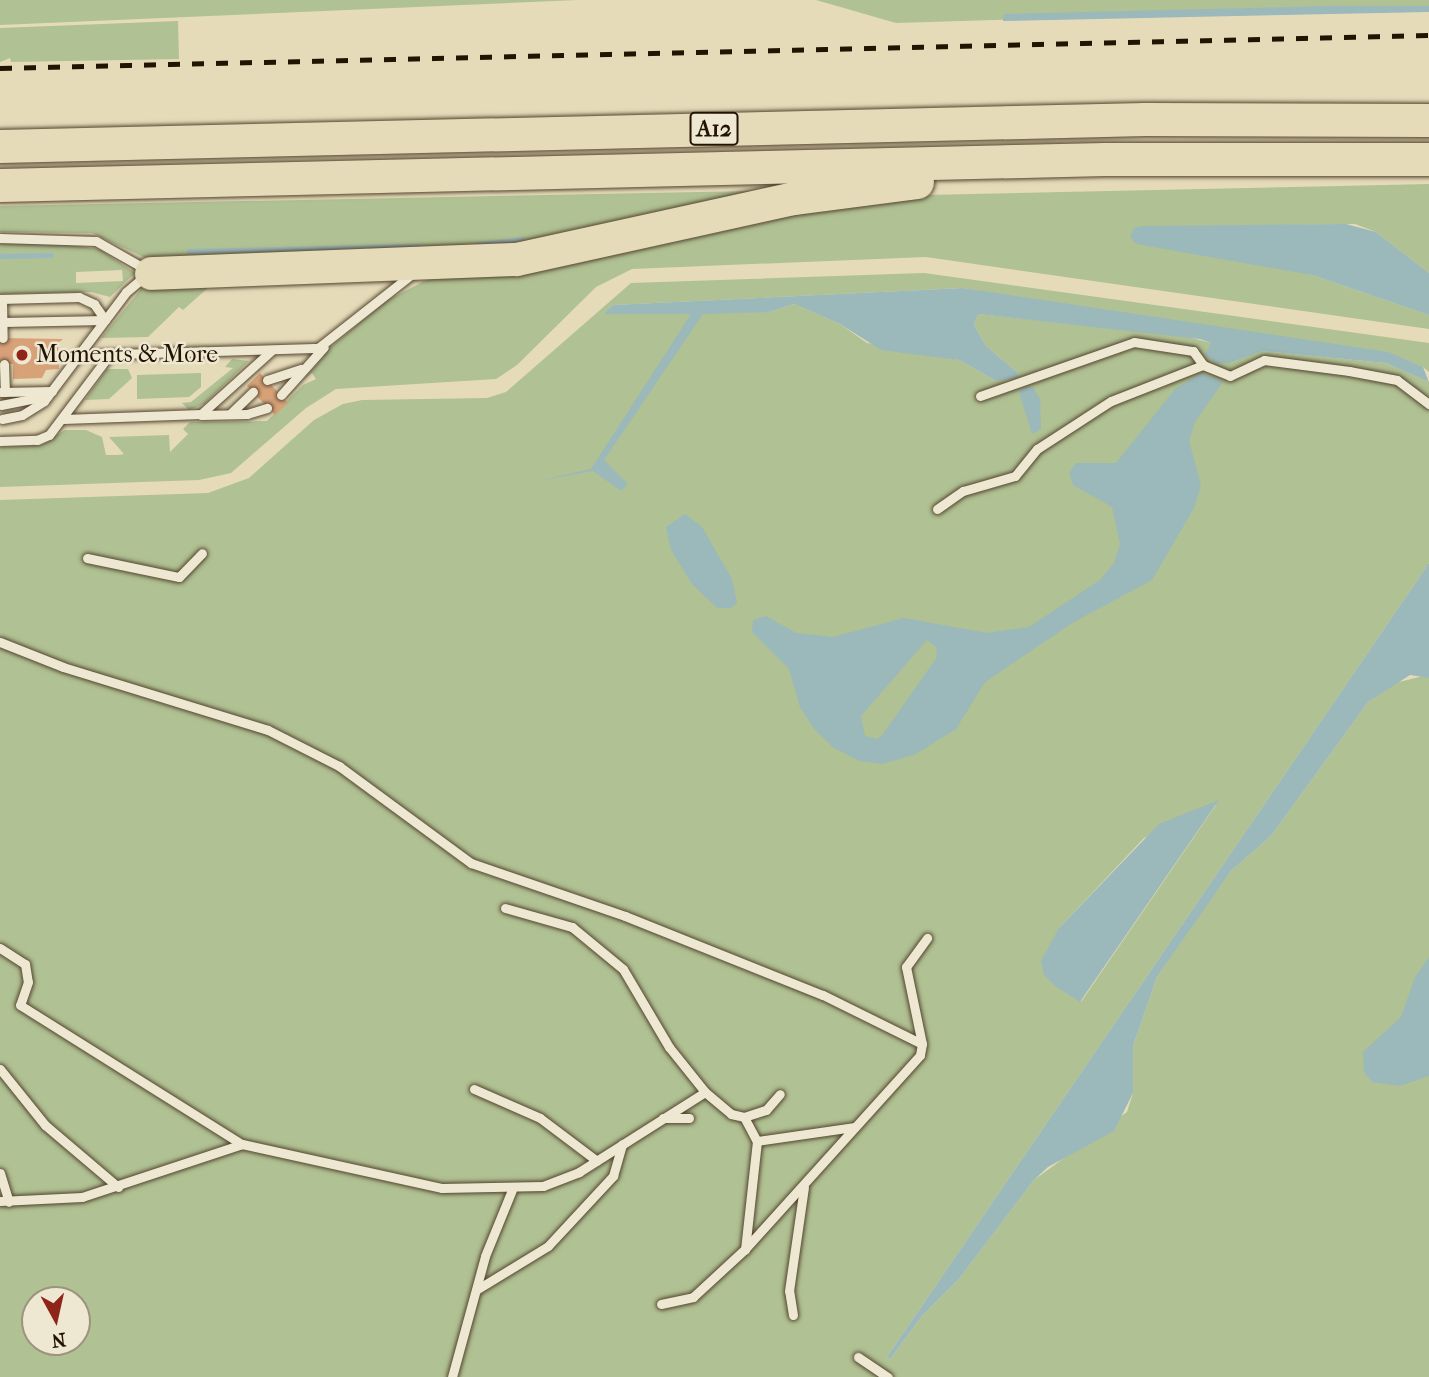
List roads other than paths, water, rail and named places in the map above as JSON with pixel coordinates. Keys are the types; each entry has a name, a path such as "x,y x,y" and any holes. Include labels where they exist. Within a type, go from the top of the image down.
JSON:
{"highway":[{"name":"A12","path":"0,146 1145,119 1429,120"},
{"name":"A12","path":"151,274 425,265 542,255 805,196 1105,159"},
{"name":"A12","path":"0,185 1105,159 1429,159"}],"lane":[{"path":"0,238 96,241 151,274"},
{"path":"281,395 301,369 332,340 425,265"},
{"path":"2,419 28,412 54,391 135,282 151,274"},
{"path":"79,297 94,304 105,320 2,326 1,299 79,297"},
{"path":"80,355 318,348 332,340"},
{"path":"980,396 1134,342 1192,351 1203,365 1230,376 1264,359 1397,380 1429,404"},
{"path":"189,416 208,410 272,350"},
{"path":"0,441 42,439 63,419 110,354"},
{"path":"3,365 3,392 54,391"},
{"path":"937,509 963,491 1015,475 1037,449 1111,401 1203,365"},
{"path":"267,380 301,369"},
{"path":"1,405 32,401 54,391"},
{"path":"222,415 236,411 253,392"},
{"path":"63,419 222,415 267,408"},
{"path":"87,558 179,577 202,553"},
{"path":"0,642 63,667 268,730 339,766 471,863 625,916 823,995 922,1044"},
{"path":"506,908 572,927 623,969 668,1047 705,1092 731,1114 744,1117 766,1110 780,1094"},
{"path":"661,1304 693,1297 744,1250 900,1081 920,1055 922,1044 906,967 927,938"},
{"path":"0,948 25,964 28,982 20,1005 242,1144 442,1188 512,1190 543,1186 597,1161 705,1092"},
{"path":"0,1069 46,1125 118,1187"},
{"path":"474,1089 540,1118 597,1161"},
{"path":"744,1117 757,1141 744,1250"},
{"path":"663,1118 690,1118"},
{"path":"757,1141 855,1127"},
{"path":"0,1173 5,1201 82,1197 242,1144"},
{"path":"476,1290 548,1246 613,1176 622,1144"},
{"path":"793,1315 789,1291 804,1185"},
{"path":"452,1377 476,1290 512,1190"},
{"path":"858,1357 888,1377"}],"water":[{"path":"1429,6 1429,12 1003,21 1004,14"},
{"path":"1346,224 1376,232 1429,273 1429,315 1312,275 1136,244 1130,236 1134,228 1142,226"},
{"path":"963,288 1388,352 1423,367 1429,382 1386,363 1262,351 1230,363 1216,363 1205,355 1211,343 1200,339 978,314 974,325 986,346 1017,372 1018,377 996,381 959,360 881,350 840,324 794,304 769,312 703,314 604,460 628,484 621,491 593,471 537,481 591,469 691,314 603,314 613,305"},
{"path":"1201,373 1223,382 1195,422 1189,441 1201,485 1194,508 1152,580 1074,622 985,682 956,729 916,754 883,764 860,761 834,748 814,729 800,707 789,669 752,632 753,620 766,616 796,633 833,637 904,618 987,633 1029,627 1100,580 1114,563 1120,544 1112,507 1073,485 1069,473 1076,463 1116,463 1175,389","holes":["927,640 936,647 937,657 883,734 877,739 865,736 861,716"]},
{"path":"1026,387 1033,387 1040,399 1041,429 1032,434 1019,392"},
{"path":"685,514 702,527 732,579 737,603 731,608 717,608 692,584 671,550 666,527"},
{"path":"1429,563 1429,678 1410,675 1368,702 1271,836 1231,871 1157,977 1133,1046 1133,1093 1114,1131 1048,1167 1034,1180 959,1279 922,1316 890,1359 887,1357"},
{"path":"1219,800 1080,1002 1055,986 1044,975 1041,961 1059,928 1159,824"},
{"path":"1429,957 1429,1076 1400,1086 1372,1082 1364,1072 1363,1052 1401,1017 1415,977"}],"waterway":[{"path":"477,244 522,239"},
{"path":"189,251 418,246"},
{"path":"0,256 51,255"}],"railway":[{"path":"0,68 1429,35"}],"place":[{"name":"Moments & More","path":"22,355"}]}
